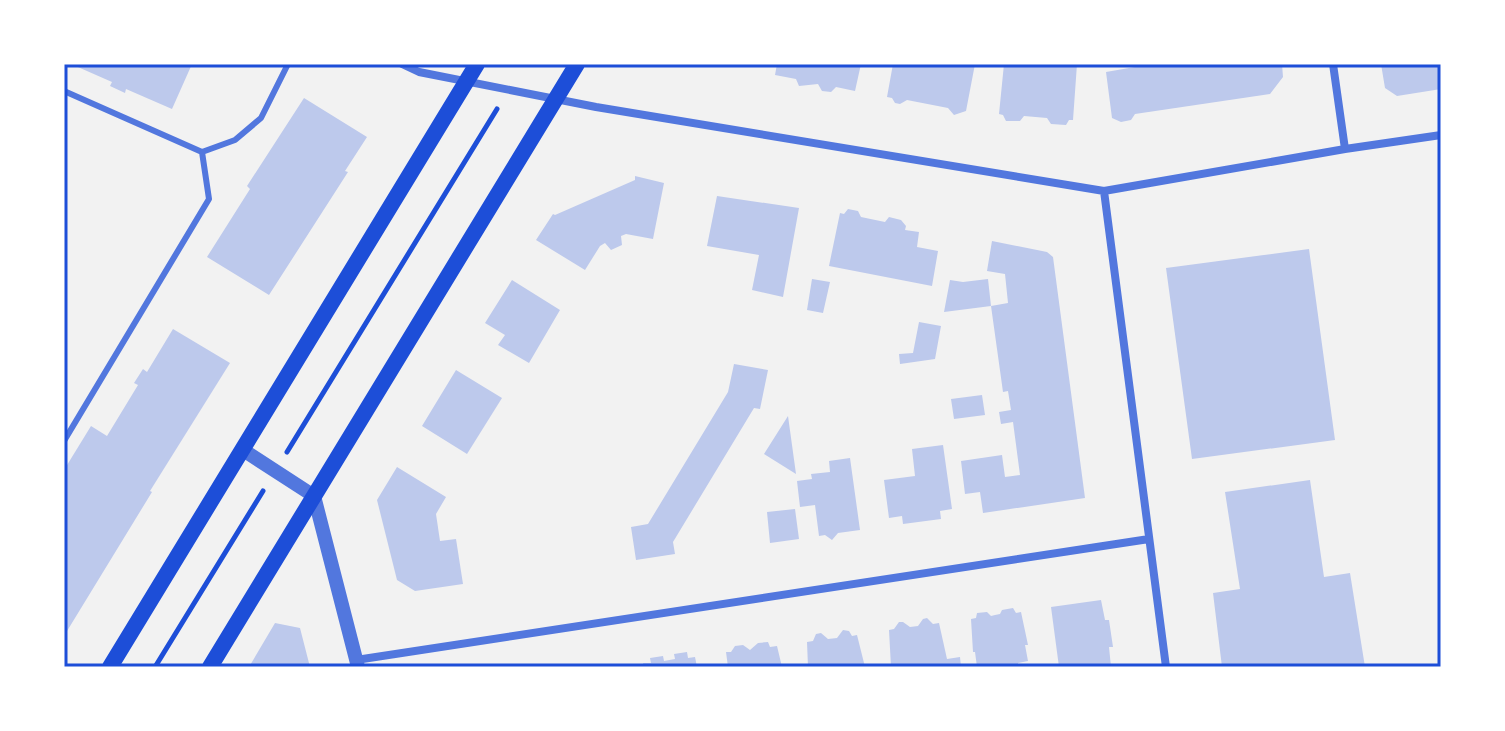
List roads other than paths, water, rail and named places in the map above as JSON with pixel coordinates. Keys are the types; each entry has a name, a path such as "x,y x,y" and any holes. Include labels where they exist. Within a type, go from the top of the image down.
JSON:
{"main road":[{"path":"110,667 477,64"},
{"path":"210,667 577,64"}],"street":[{"path":"402,64 419,72 555,99 1104,191 1441,135"},
{"path":"1333,64 1345,149"},
{"path":"1104,191 1166,667"},
{"path":"243,450 314,496 357,663 1149,539"}],"lane":[{"path":"64,91 202,152 235,140 261,118 288,64"},
{"path":"64,441 209,199 202,152"}]}
